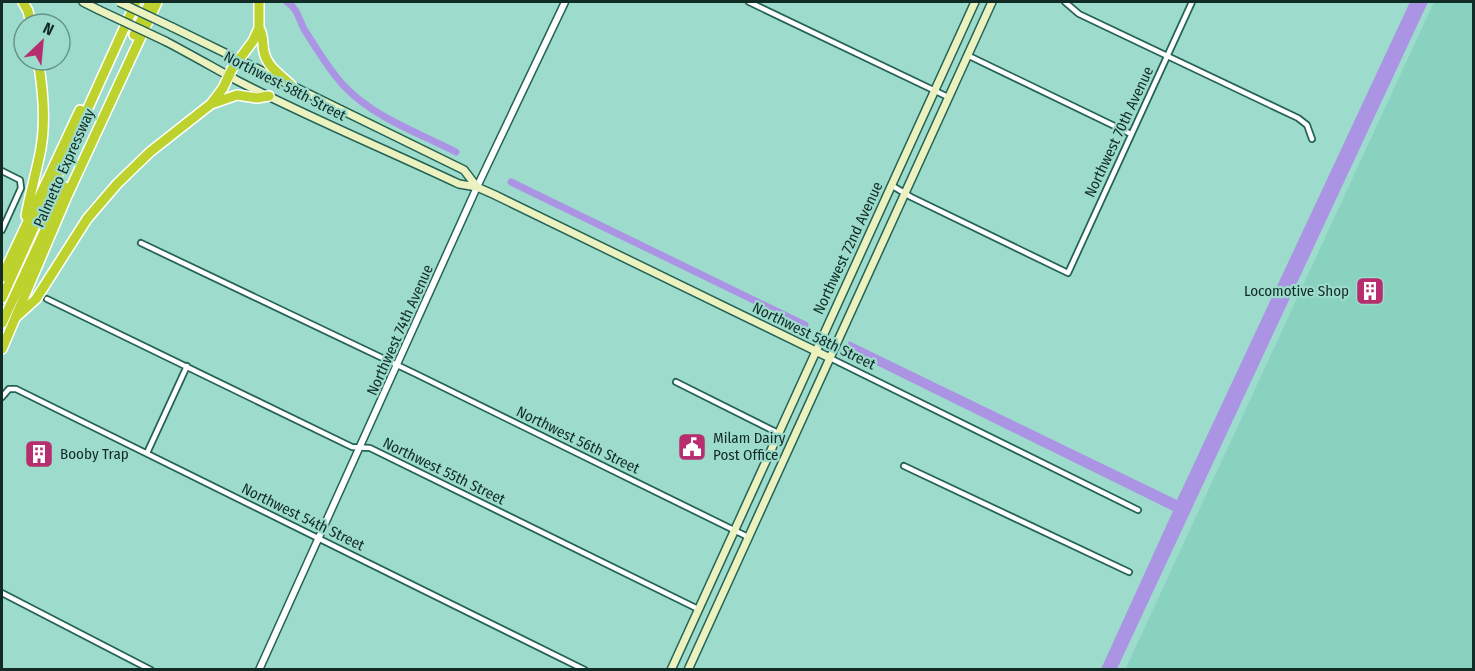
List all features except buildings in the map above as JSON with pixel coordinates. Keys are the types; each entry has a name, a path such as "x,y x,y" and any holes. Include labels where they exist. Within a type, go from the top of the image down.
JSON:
{"highway":[{"name":"Palmetto Expressway","path":"2,277 131,2"},
{"path":"2,297 136,2"},
{"path":"2,323 150,2"},
{"name":"Palmetto Expressway","path":"2,349 67,196 157,2"},
{"path":"16,317 36,299 87,219 117,184 150,152 211,104 223,88 238,60 250,47 259,28 259,2"},
{"path":"259,28 263,36 263,50 268,62 292,86"},
{"path":"23,230 42,142 43,98 40,72"},
{"path":"211,104 237,95 257,98 269,96"}],"main road":[{"name":"Northwest 58th Street","path":"83,2 165,41 269,96 459,184 477,187 830,358"},
{"name":"Northwest 58th Street","path":"118,2 464,170 477,187"},
{"name":"Northwest 72nd Avenue","path":"670,669 975,2"},
{"name":"Northwest 72nd Avenue","path":"689,669 992,2"}],"street":[{"name":"Northwest 74th Avenue","path":"259,669 477,187 565,2"},
{"path":"749,2 948,97"},
{"path":"1065,2 1079,14 1298,118 1307,125 1312,139"},
{"name":"Northwest 70th Avenue","path":"905,193 1068,273 1192,2"},
{"path":"968,55 1131,134"},
{"path":"2,171 20,180 21,188 2,230"},
{"path":"891,185 905,193"},
{"name":"Northwest 56th Street","path":"141,243 748,537"},
{"name":"Northwest 55th Street","path":"47,299 352,447 370,448 698,609"},
{"name":"Northwest 58th Street","path":"830,358 1138,510"},
{"path":"147,453 187,366"},
{"path":"676,382 778,433"},
{"name":"Northwest 54th Street","path":"2,397 9,389 16,389 585,669"},
{"path":"904,466 1128,572"},
{"path":"2,593 151,669"}],"shaded area":[{"path":"1410,2 1428,2 1117,669 1101,669 1173,511 846,350 849,341 1177,500"},
{"path":"1434,2 1473,2 1473,669 1125,670"}],"waterway":[{"path":"287,2 295,11 328,66 356,97 397,124 456,152"},
{"path":"511,182 805,325"}],"place":[{"name":"Locomotive Shop","path":"1370,291"},
{"name":"Milam Dairy Post Office","path":"692,447"},
{"name":"Booby Trap","path":"39,454"}]}
